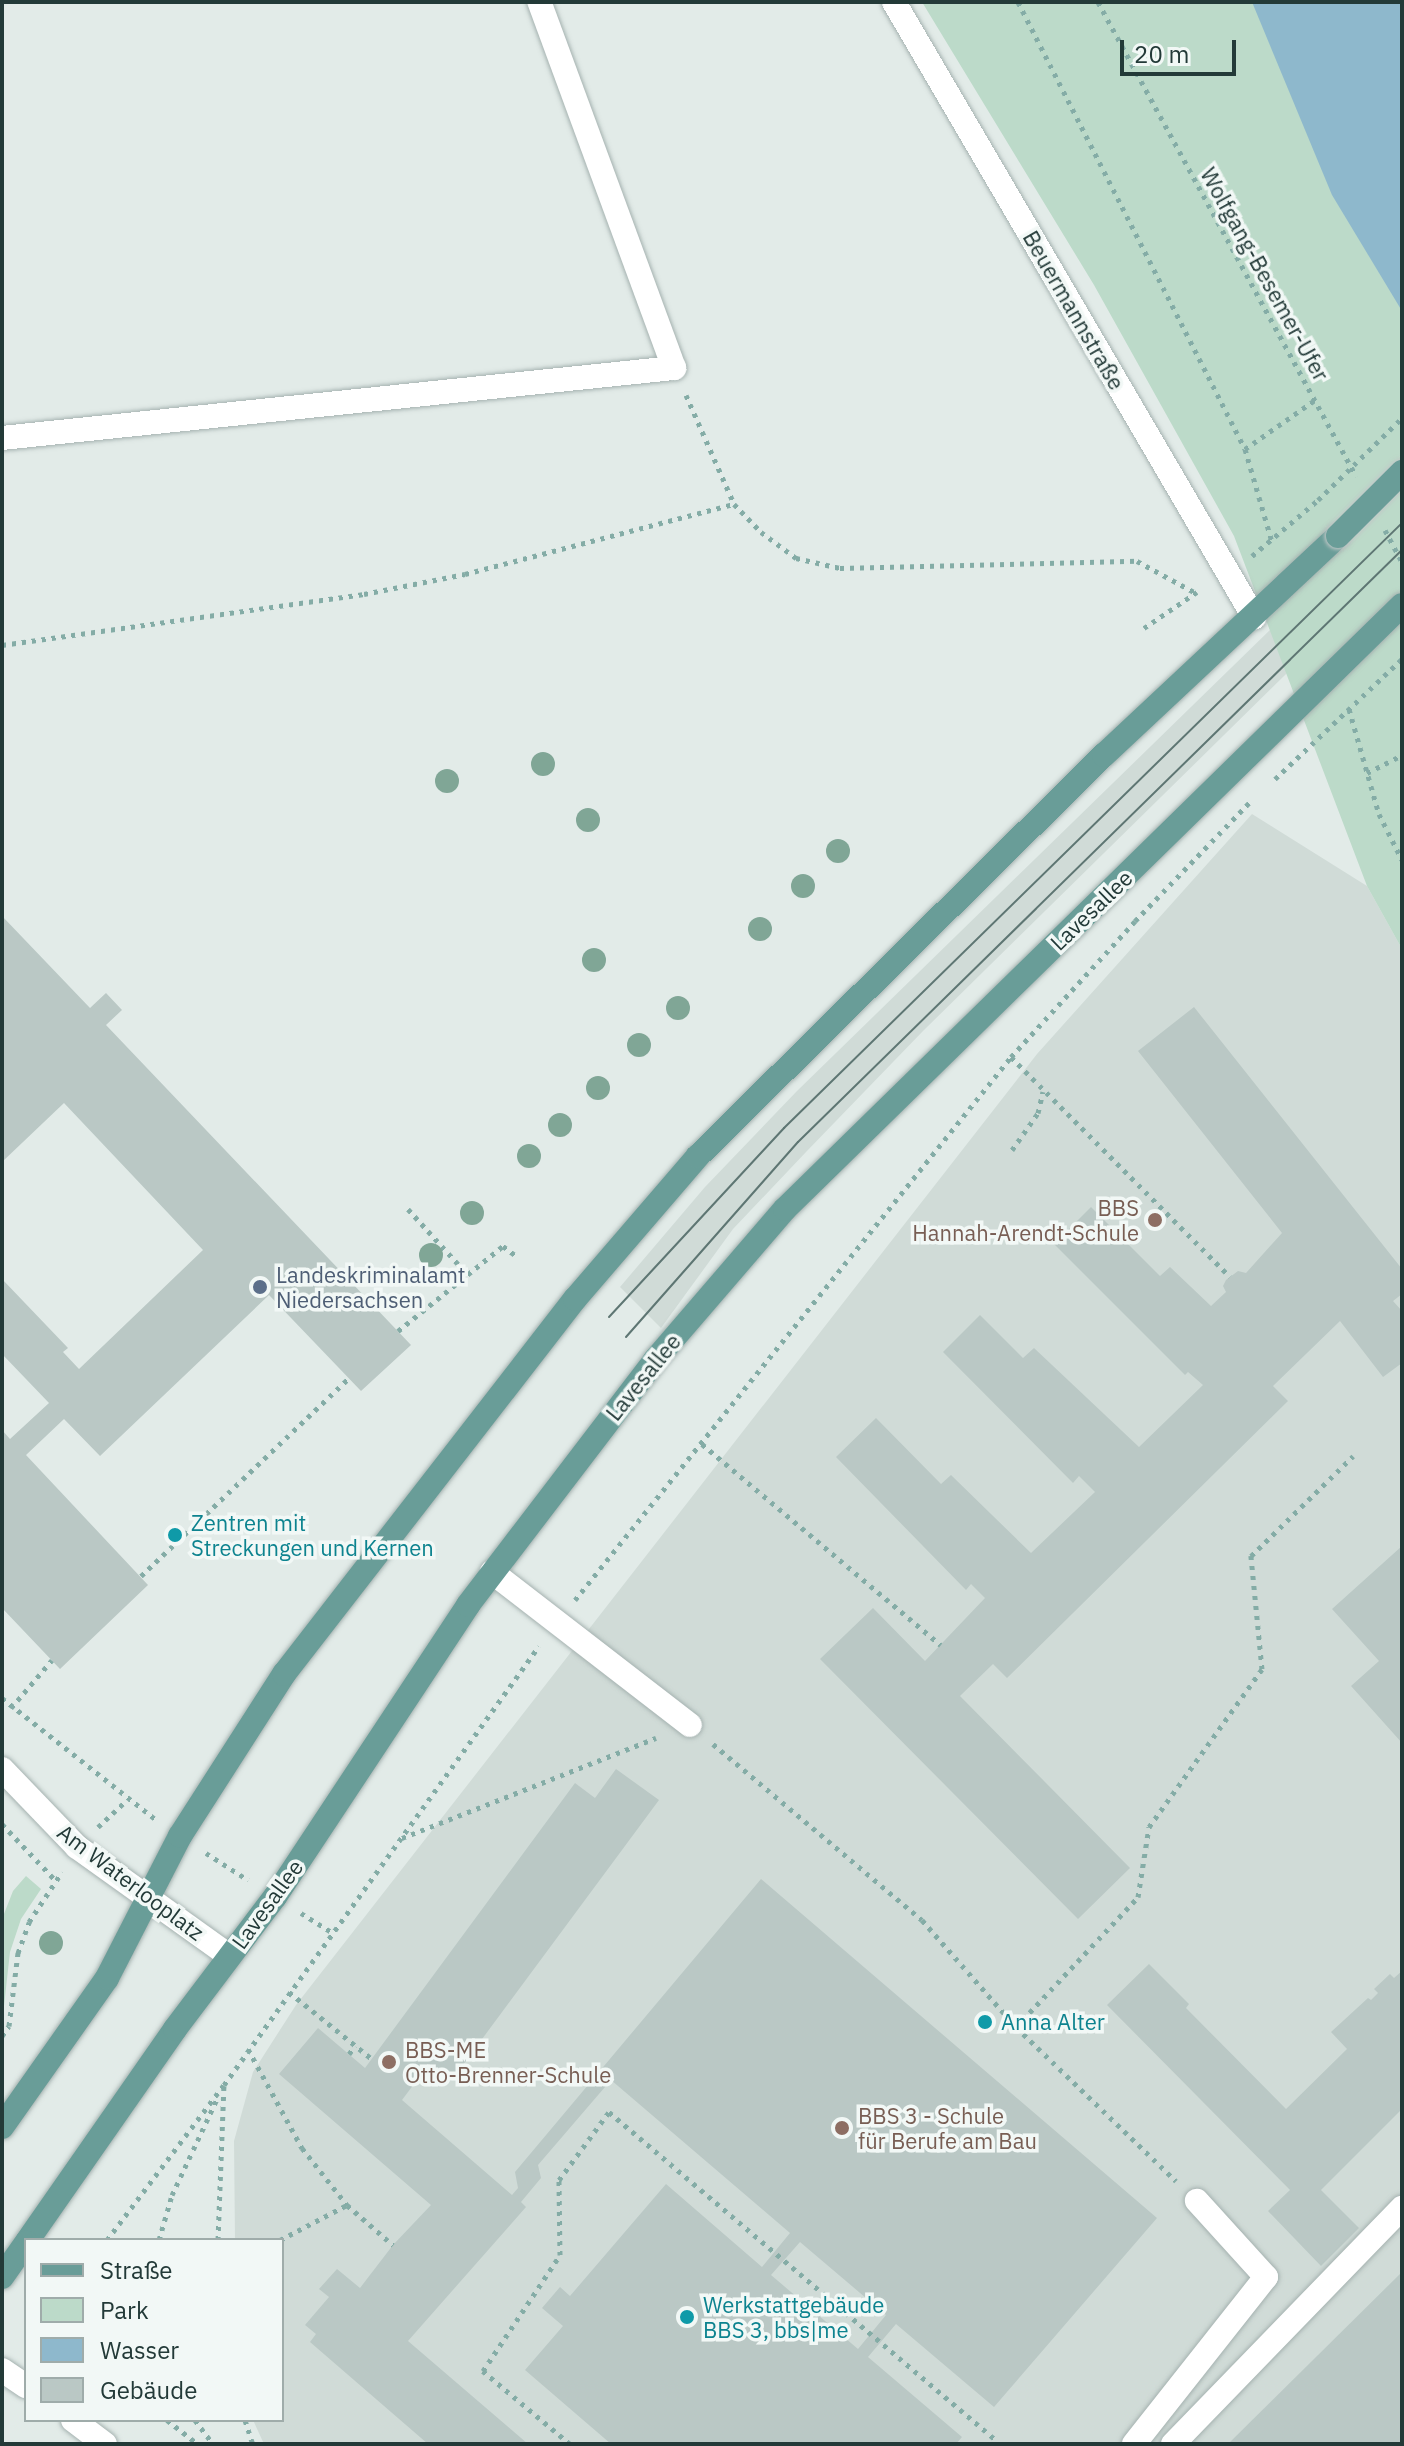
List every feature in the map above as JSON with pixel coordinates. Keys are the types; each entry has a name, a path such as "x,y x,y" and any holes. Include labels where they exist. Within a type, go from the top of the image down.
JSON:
{"main road":[{"path":"2,2127 107,1978 180,1836 294,1661 575,1299 698,1156 1104,755 1254,617 1402,472"},
{"name":"Lavesallee","path":"29,2238 229,1956 275,1897 492,1572 655,1360 785,1209 1394,614"},
{"name":"Lavesallee","path":"2,2277 24,2245"}],"street":[{"path":"2,438 674,368 539,2"},
{"name":"Beuermannstraße","path":"894,2 1254,617"},
{"path":"492,1572 690,1725"},
{"name":"Am Waterlooplatz","path":"2,1769 77,1847 229,1956"},
{"path":"1134,2444 1266,2277 1197,2201"},
{"path":"1173,2444 1402,2208"},
{"path":"2,2370 24,2385"},
{"path":"76,2422 105,2444"}],"path":[{"path":"1018,2 1245,449 1272,542"},
{"name":"Wolfgang-Besemer-Ufer","path":"1098,2 1359,481"},
{"path":"674,368 734,504 761,532 796,558 840,568 1137,561 1196,593"},
{"path":"1245,449 1315,400"},
{"path":"1318,500 1402,418"},
{"path":"2,645 364,594 465,574 734,504"},
{"path":"1380,522 1402,562"},
{"path":"1273,780 1402,659"},
{"path":"1349,709 1379,814 1402,860"},
{"path":"1367,773 1402,755"},
{"path":"109,2238 224,2085 506,1689 558,1622 1011,1057 1135,921 1251,801"},
{"path":"1011,1057 1230,1277"},
{"path":"1012,1150 1038,1113 1043,1091"},
{"path":"408,1209 468,1275"},
{"path":"398,1331 503,1246 515,1255"},
{"path":"141,1576 349,1378"},
{"path":"702,1444 941,1645"},
{"path":"1016,2027 1138,1897 1149,1827 1262,1669 1251,1556 1353,1456"},
{"path":"11,1709 52,1660"},
{"path":"2,1698 11,1709 180,1836 333,1933"},
{"path":"402,1838 690,1725 922,1920 1016,2027 1197,2201"},
{"path":"2,1824 56,1881 29,1922 18,1953 9,2026 2,2036"},
{"path":"289,1992 372,2059"},
{"path":"349,2054 355,2046"},
{"path":"248,2049 302,2148 347,2205 393,2245"},
{"path":"160,2238 172,2195 224,2085"},
{"path":"218,2238 224,2085"},
{"path":"570,2444 483,2371 560,2255 559,2180 609,2112 997,2441"},
{"path":"284,2238 347,2205"},
{"path":"170,2422 198,2444"},
{"path":"196,2422 213,2444"},
{"path":"246,2422 253,2444"}],"shaded area":[{"path":"1348,554 1339,622 923,1031 806,1152 733,1229 661,1328 620,1287 705,1187 797,1091"},
{"path":"1252,814 1367,886 1402,949 1402,2444 264,2444 254,2422 284,2422 284,2238 235,2238 234,2141 253,2072 296,2005 1037,1054"}],"green space":[{"path":"922,2 1402,2 1402,949 1367,886 1234,536 1094,285"},
{"path":"26,1876 41,1889 21,1919 10,1952 2,2024 2,1919 13,1891"}],"water":[{"path":"1252,2 1402,2 1402,311 1332,195"}],"building":[{"name":"Landeskriminalamt Niedersachsen","path":"2,916 90,1008 106,993 122,1010 106,1025 411,1345 361,1391 269,1295 100,1456 64,1419 26,1455 148,1585 60,1669 2,1608 2,1430 10,1439 49,1403 2,1354 2,1279 68,1348 63,1352 79,1369 203,1250 64,1103 2,1162"},
{"path":"1194,1007 1402,1269 1402,1294 1393,1301 1402,1311 1402,1363 1383,1377 1340,1321 1273,1386 1288,1401 1007,1678 993,1664 960,1696 1130,1868 1078,1919 820,1659 873,1608 925,1661 985,1598 971,1584 966,1590 836,1457 876,1418 941,1484 951,1475 1031,1553 1095,1492 1079,1476 1073,1483 943,1352 980,1315 1023,1358 1034,1348 1139,1447 1203,1385 1188,1372 1185,1375 1054,1244 1091,1207 1160,1276 1170,1267 1211,1306 1226,1292 1223,1286 1226,1280 1238,1271 1246,1273 1282,1233 1138,1051"},
{"path":"1402,1546 1402,1743 1351,1686 1379,1661 1332,1609"},
{"name":"BBS 3 - Schule für Berufe am Bau","path":"616,1769 659,1800 451,2081 429,2064 402,2100 512,2195 518,2188 515,2172 761,1879 1157,2218 994,2407 896,2324 868,2357 962,2437 956,2444 611,2444 525,2370 563,2326 542,2308 560,2287 570,2296 666,2184 762,2267 790,2233 611,2080 538,2165 541,2178 521,2202 526,2207 408,2341 528,2444 428,2444 310,2342 316,2334 305,2325 329,2297 319,2289 337,2269 360,2288 393,2245 431,2205 279,2074 318,2028 365,2068 575,1783 595,1798","holes":["800,2242 886,2315 858,2349 771,2275"]},
{"path":"1149,1964 1189,2004 1186,2008 1286,2109 1347,2049 1331,2032 1368,1998 1371,2000 1378,1993 1374,1989 1390,1974 1394,1978 1402,1971 1402,2109 1321,2190 1359,2228 1321,2266 1268,2211 1290,2190 1107,2005"},
{"path":"1402,2272 1402,2444 1228,2444"}],"tram line":[{"path":"609,1317 784,1128 1402,523"},
{"path":"626,1337 798,1142 1402,550"}],"place":[{"name":"BBS Hannah-Arendt-Schule","path":"1155,1220"},
{"name":"Landeskriminalamt Niedersachsen","path":"260,1287"},
{"name":"Zentren mit Streckungen und Kernen","path":"175,1535"},
{"name":"Anna Alter","path":"985,2022"},
{"name":"BBS-ME Otto-Brenner-Schule","path":"389,2062"},
{"name":"BBS 3 - Schule für Berufe am Bau","path":"842,2128"},
{"name":"Werkstattgebäude BBS 3, bbs|me","path":"687,2317"}]}
